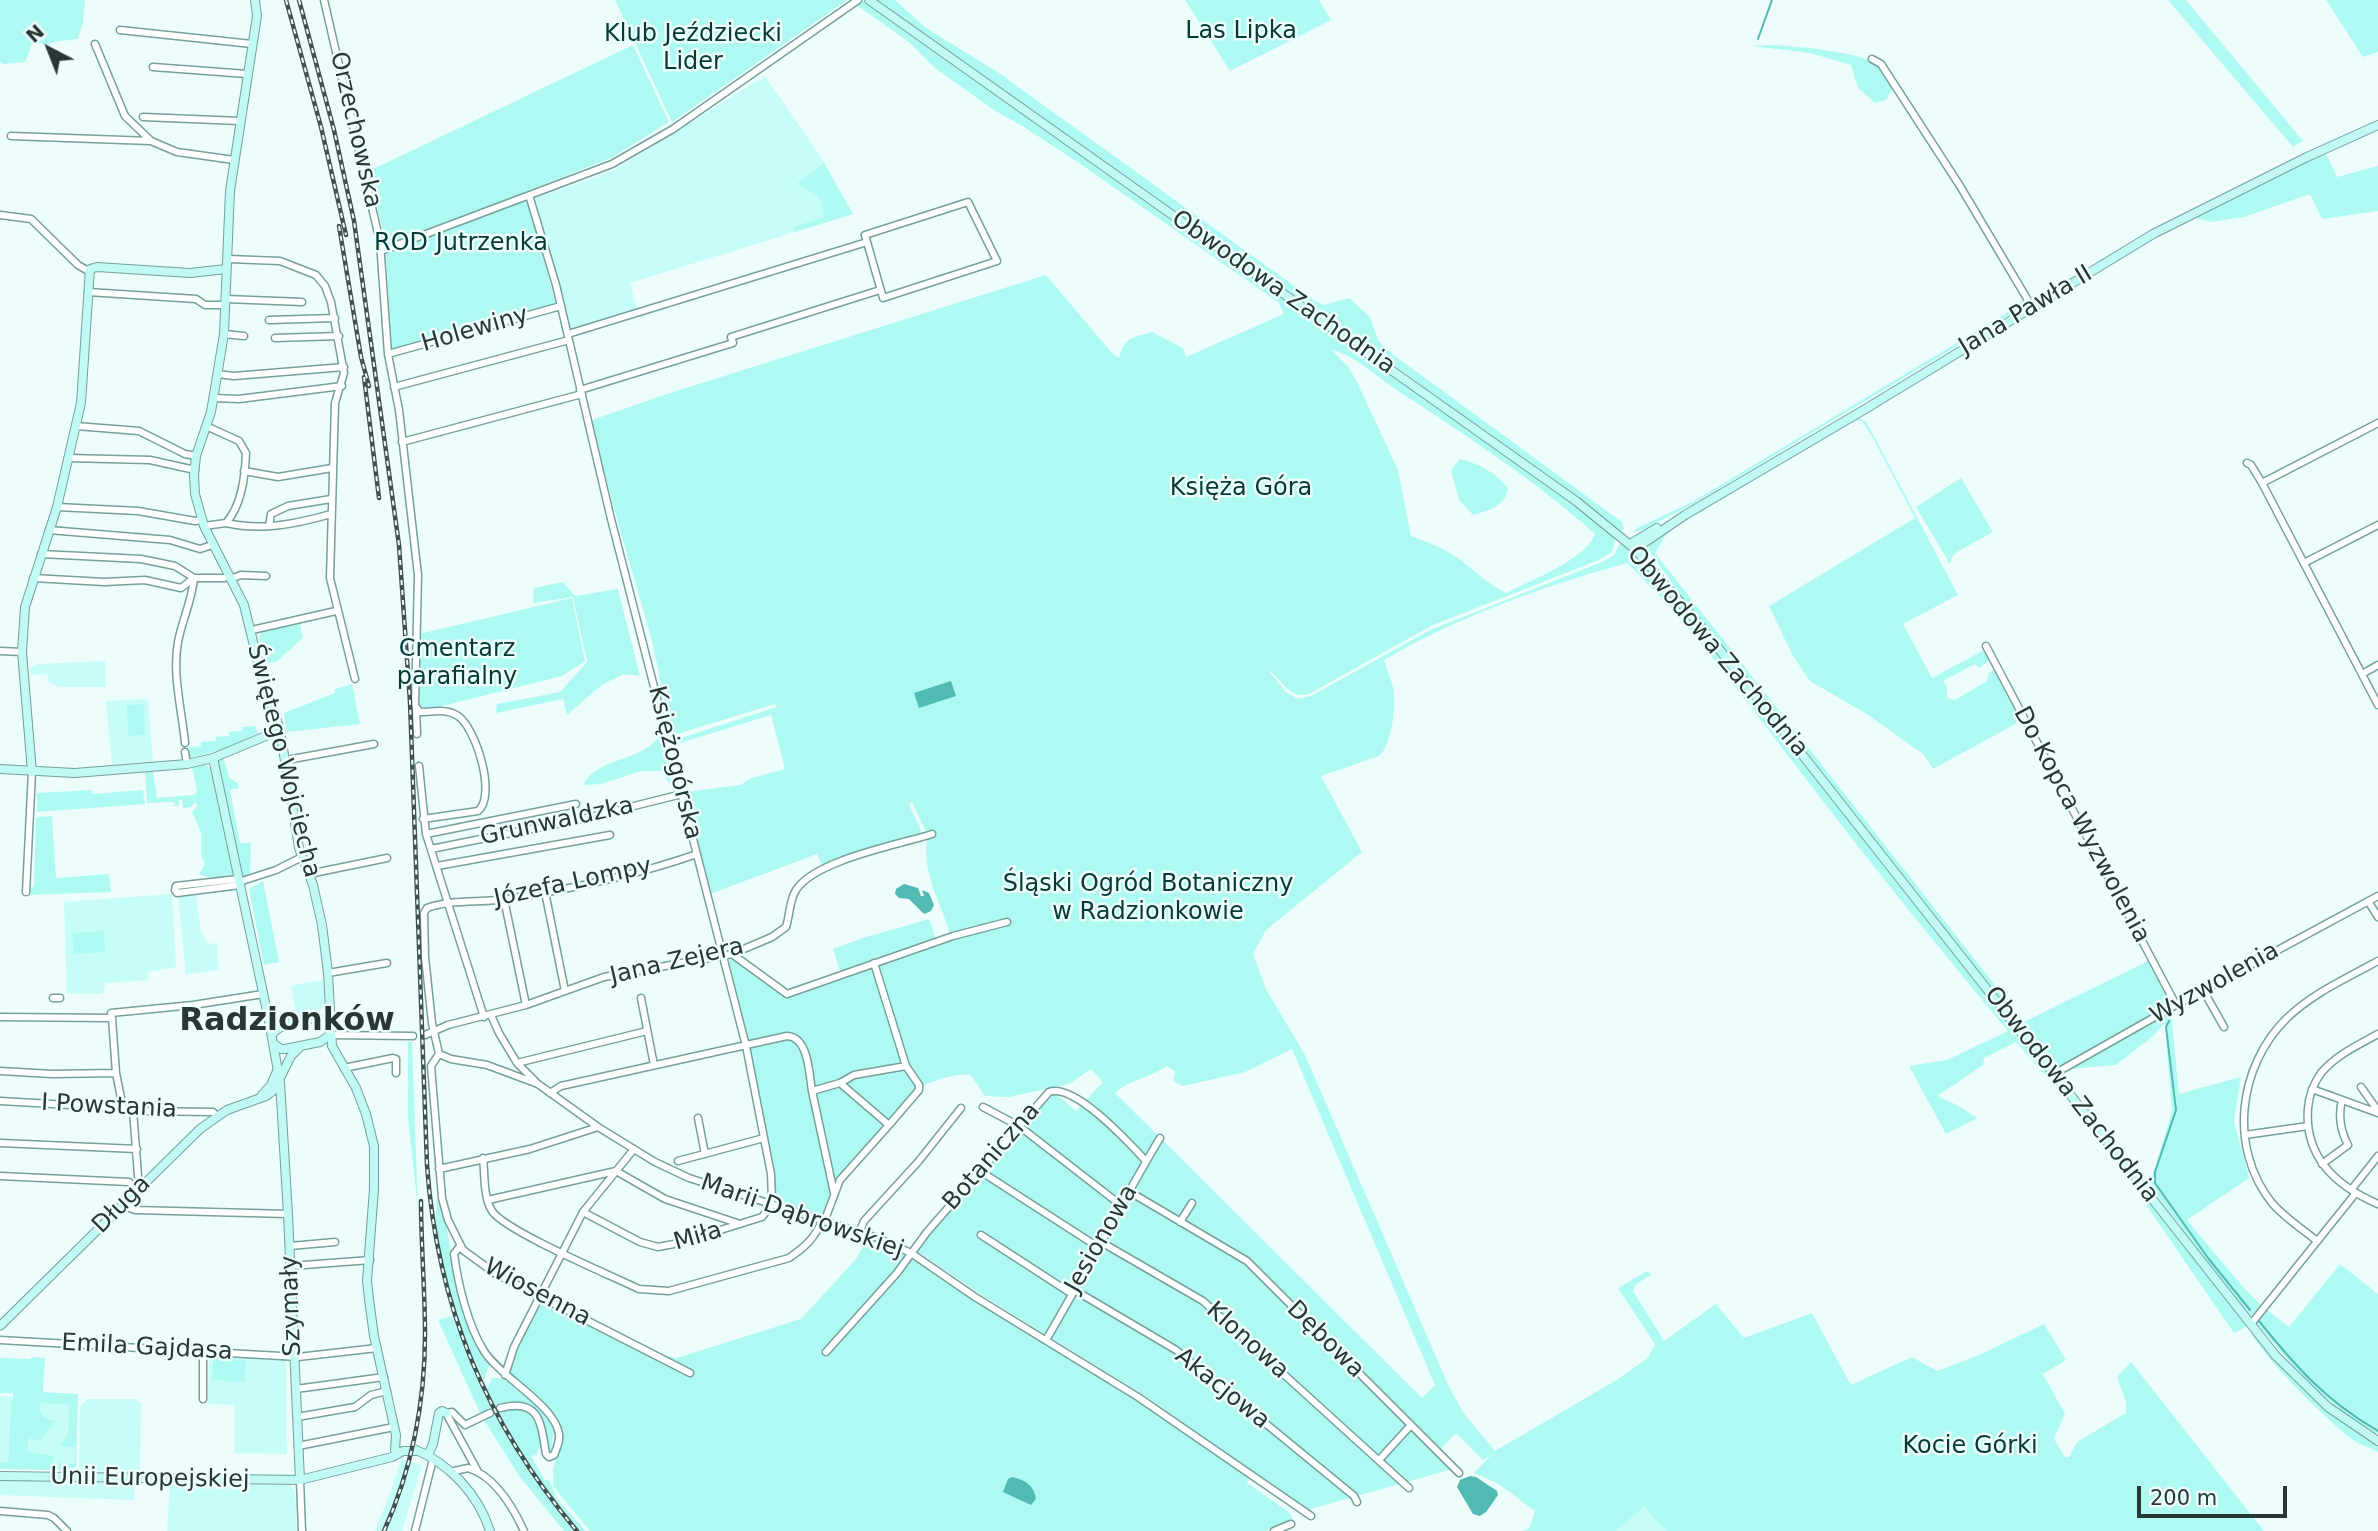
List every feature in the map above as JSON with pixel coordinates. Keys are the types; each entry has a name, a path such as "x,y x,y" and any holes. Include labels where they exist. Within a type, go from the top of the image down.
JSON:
{"street":[{"name":"Świętego Wojciecha","path":"255,0 257,16 230,191 224,334 214,398 196,456 195,494 212,545 244,605 280,730 302,857 322,925 328,973 330,1031"},
{"name":"Orzechowska","path":"324,0 381,251 388,354 418,575 415,707 417,734"},
{"path":"381,251 612,164 673,129 858,0"},
{"name":"Obwodowa Zachodnia","path":"869,0 1555,486 1632,547 1669,587 2276,1356 2347,1421 2378,1441"},
{"path":"120,30 252,44"},
{"path":"95,44 125,116 151,141"},
{"path":"1872,59 1881,64 1960,186 2032,307"},
{"path":"153,67 247,74"},
{"path":"143,117 240,121"},
{"name":"Jana Pawła II","path":"1632,547 1648,540 1685,515 2162,229 2317,152 2378,125"},
{"path":"11,136 151,141 177,152 233,160"},
{"name":"Księżogórska","path":"529,195 561,306 746,1046 771,1174 771,1205"},
{"path":"968,202 998,261 883,298 867,243 865,235 968,202"},
{"path":"0,215 31,219 78,265 90,271"},
{"path":"394,387 568,337 867,243"},
{"path":"228,259 280,261 318,276 325,286 335,318 344,367 342,386 335,403 330,578 336,611 355,679"},
{"path":"90,271 97,267 190,273 226,269"},
{"path":"26,892 32,772 22,652 26,607 57,507 81,403 90,271"},
{"path":"402,442 581,392 733,343 732,337 880,290"},
{"path":"88,292 196,299 205,305 225,302 302,302"},
{"name":"Holewiny","path":"388,354 561,306"},
{"path":"269,320 335,318"},
{"path":"224,334 244,336"},
{"path":"275,338 339,336"},
{"path":"217,374 245,375 344,367"},
{"path":"214,398 239,399 342,386"},
{"path":"2262,483 2378,423"},
{"path":"76,426 139,431 185,454 196,456"},
{"path":"206,426 239,441 246,453 237,506 226,523"},
{"path":"68,458 150,460 195,470"},
{"path":"2247,463 2262,483 2378,705"},
{"path":"244,471 278,477 332,468"},
{"path":"269,526 271,514 288,506 331,499"},
{"path":"57,507 138,511 243,527 303,522 331,514"},
{"name":"Jana Pawła II","path":"1632,547 1672,520 1685,515"},
{"path":"2304,563 2378,525"},
{"path":"49,530 170,540 200,549 212,545"},
{"path":"1648,540 1645,547 1647,553 1669,587"},
{"path":"41,554 141,559 175,566 194,578 266,576"},
{"path":"33,578 104,582 145,580 181,588 194,578"},
{"path":"185,743 177,646 190,605 194,578"},
{"path":"252,631 336,611"},
{"name":"Do Kopca Wyzwolenia","path":"1986,646 2176,1004"},
{"path":"0,652 22,652"},
{"path":"2362,674 2378,665"},
{"path":"415,707 421,712 446,711 460,717 469,727 486,786 483,807 478,811 423,819"},
{"path":"0,769 75,773 187,764 213,758 280,730"},
{"path":"287,760 374,744"},
{"path":"185,751 187,764"},
{"name":"Szymały","path":"213,758 278,1071 290,1246 302,1531"},
{"path":"419,766 426,834 487,1016 517,1063 538,1084"},
{"name":"Grunwaldzka","path":"431,849 586,818 682,794"},
{"path":"426,834 576,804"},
{"name":"Jana Zejera","path":"425,1035 448,1025 526,1005 604,977 732,954 772,937 786,927 794,894 813,874 851,858 932,834"},
{"path":"437,866 610,835"},
{"name":"Józefa Lompy","path":"448,904 545,892 656,867 697,853"},
{"path":"239,882 176,886 175,890 177,893 239,882 276,870 302,857"},
{"path":"309,874 387,858"},
{"path":"545,892 565,991"},
{"name":"Wyzwolenia","path":"2054,1074 2176,1004 2378,896"},
{"path":"504,899 526,1005"},
{"path":"2368,901 2378,917"},
{"path":"439,1054 425,957 424,913 431,906 448,904"},
{"path":"732,954 787,994 953,936 1007,922"},
{"path":"2317,1241 2273,1204 2251,1169 2245,1135 2247,1088 2267,1041 2288,1017 2314,997 2378,961"},
{"path":"328,973 387,963"},
{"path":"483,1158 488,1200 500,1219 639,1289 669,1291 789,1258 815,1237 840,1180 919,1090 919,1085 906,1066 874,963"},
{"path":"2203,990 2224,1027"},
{"path":"0,1017 111,1016 263,994"},
{"path":"641,998 654,1065"},
{"path":"111,1016 116,1073 123,1108"},
{"path":"330,1031 320,1042 300,1047 281,1049 273,1039 279,1026 319,1019 330,1031 334,1051 356,1088 366,1114 374,1146 369,1300 395,1431 395,1450"},
{"path":"330,1031 413,1036"},
{"path":"517,1063 647,1031"},
{"path":"2378,1034 2338,1057 2320,1074 2312,1089 2308,1126 2311,1145 2322,1164 2353,1192 2378,1204"},
{"path":"550,1093 561,1086 787,1036 798,1039 803,1046 834,1193"},
{"path":"266,1096 274,1090 291,1056 300,1047"},
{"name":"Marii Dąbrowskiej","path":"439,1054 451,1059 487,1065 538,1084 598,1127 689,1178 890,1243 911,1253 1138,1397 1311,1516"},
{"name":"Wiosenna","path":"439,1054 431,1066 442,1198 448,1220 460,1246 473,1259 496,1274 690,1373"},
{"path":"344,1068 393,1058 396,1059 396,1073"},
{"path":"812,1091 840,1083 853,1074 906,1066"},
{"path":"0,1071 52,1074 116,1073"},
{"name":"Długa","path":"256,1099 271,1085 278,1071"},
{"path":"840,1083 889,1125"},
{"path":"2361,1087 2378,1112"},
{"path":"2312,1089 2378,1112"},
{"name":"Botaniczna","path":"826,1352 897,1273 980,1171 1052,1090 1068,1093 1085,1104 1146,1161"},
{"path":"266,1096 276,1098 280,1104"},
{"name":"Długa","path":"0,1326 190,1138 217,1116 266,1096"},
{"path":"2322,1164 2348,1145 2340,1123 2342,1100"},
{"name":"I Powstania","path":"0,1101 133,1110 213,1112 217,1116"},
{"path":"983,1107 1019,1126 1122,1206"},
{"path":"859,1233 864,1221 918,1162 961,1108"},
{"path":"133,1110 138,1176"},
{"path":"698,1118 705,1154"},
{"path":"2245,1135 2308,1126"},
{"path":"439,1169 530,1149 598,1127"},
{"path":"678,1161 764,1138"},
{"name":"Jesionowa","path":"1046,1340 1160,1138"},
{"path":"0,1143 136,1149"},
{"path":"506,1375 514,1347 583,1212 634,1149"},
{"path":"2251,1324 2317,1241 2378,1156"},
{"path":"488,1200 616,1171 665,1199 742,1224"},
{"name":"Klonowa","path":"980,1171 1099,1245 1203,1301 1409,1488"},
{"path":"0,1176 129,1182 138,1189"},
{"name":"Dębowa","path":"1130,1192 1247,1261 1459,1473"},
{"path":"1180,1222 1192,1203"},
{"path":"122,1205 135,1210 288,1214"},
{"name":"Miła","path":"583,1212 640,1242 658,1247 762,1217 771,1205"},
{"name":"Akacjowa","path":"981,1235 1074,1293 1176,1350 1354,1496 1357,1502"},
{"path":"290,1246 335,1242"},
{"path":"460,1246 454,1254 459,1283 477,1338 490,1361 539,1404 556,1425 559,1438 554,1455 550,1457 546,1454 543,1428 534,1414 516,1405 500,1408"},
{"path":"290,1266 370,1260"},
{"name":"Emila Gajdasa","path":"0,1340 295,1356 377,1349"},
{"path":"203,1350 203,1399"},
{"path":"296,1389 384,1377"},
{"path":"297,1417 355,1407 371,1395 387,1391"},
{"path":"415,1531 439,1413 452,1412 466,1425 491,1413"},
{"path":"446,1413 478,1472"},
{"path":"1379,1460 1411,1425"},
{"path":"298,1446 395,1431"},
{"path":"395,1431 406,1446 430,1457 474,1495 490,1531"},
{"path":"387,1458 395,1450 406,1446"},
{"name":"Unii Europejskiej","path":"0,1476 300,1480 387,1458 403,1451 418,1451"},
{"path":"450,1472 468,1468 478,1472 502,1493 524,1531"},
{"path":"0,1511 51,1516 67,1531"},
{"path":"1274,1531 1291,1524"}],"shaded area":[{"path":"765,76 822,159 853,214 630,283 638,311 570,329 535,198 613,171"},
{"path":"105,661 106,687 59,687 49,682 48,674 30,675 30,667 38,664"},
{"path":"951,681 956,696 919,708 914,693"},
{"path":"148,699 153,761 112,764 106,701"},
{"path":"904,884 918,888 921,896 924,896 922,890 929,893 934,905 931,911 924,914 909,899 899,898 895,894 896,889"},
{"path":"172,894 176,967 148,972 148,980 106,983 102,994 67,993 64,902"},
{"path":"196,895 201,932 208,944 217,943 219,970 186,974 178,896"},
{"path":"323,980 325,1008 297,1015 291,986"},
{"path":"458,1314 476,1365 517,1446 579,1531 574,1531 552,1504 502,1429 465,1355 452,1316"},
{"path":"209,1356 286,1360 287,1454 234,1453 235,1405 208,1404"},
{"path":"0,1396 14,1397 11,1402 8,1462 0,1462"},
{"path":"87,1399 134,1399 141,1403 140,1472 79,1471 80,1407"},
{"path":"41,1403 69,1405 68,1435 59,1445 75,1447 75,1464 59,1463 58,1470 53,1470 53,1456 27,1451 29,1438 49,1428 56,1421 41,1416"},
{"path":"401,1459 422,1465 402,1531 375,1531 392,1488"},
{"path":"1470,1476 1497,1491 1498,1495 1480,1516 1473,1514 1457,1487 1460,1480"},
{"path":"1012,1477 1031,1487 1036,1499 1031,1505 1003,1492 1008,1479"},
{"path":"0,1480 135,1482 134,1500 0,1495"},
{"path":"222,1484 290,1485 295,1492 297,1531 167,1531 170,1486 166,1485 216,1487"},
{"path":"1644,1507 1666,1531 1616,1531"}],"green space":[{"path":"0,0 85,0 78,39 48,45 37,42 32,44 25,62 0,62"},
{"name":"Klub Jeździecki Lider","path":"615,0 847,0 672,122"},
{"path":"864,0 1569,500 1616,537 1612,552 1599,560 1433,625 1309,694 1290,691 1268,670 1286,692 1298,699 1311,696 1430,630 1602,562 1614,555 1621,542 1677,601 2048,1073 2046,1076 2016,1042 1984,1058 1983,1065 1939,1095 1977,1118 1946,1134 1909,1066 1947,1060 2008,1031 1878,872 1697,639 1627,563 1472,616 1384,660 1393,687 1394,703 1390,734 1383,751 1379,756 1321,776 1362,852 1266,930 1253,954 1266,989 1305,1055 1450,1389 1465,1415 1495,1451 1615,1381 1647,1359 1655,1344 1618,1288 1647,1271 1651,1275 1636,1284 1633,1291 1664,1341 1716,1304 1744,1338 1812,1313 1851,1385 1912,1357 1937,1371 1979,1355 2044,1324 2066,1360 2043,1374 2065,1414 2054,1439 2065,1457 2069,1457 2077,1442 2126,1413 2126,1402 2117,1377 2131,1362 2264,1531 1666,1531 1644,1507 1616,1531 1522,1531 1529,1529 1535,1511 1497,1483 1474,1473 1491,1455 1483,1460 1456,1433 1440,1450 1460,1467 1307,1510 1144,1395 983,1296 916,1250 1051,1094 1055,1093 1076,1111 1103,1082 1091,1069 1069,1084 1009,1097 985,1096 970,1074 928,1083 915,1090 841,1175 833,1186 822,1216 777,1201 742,1013 728,958 736,954 787,989 840,971 833,949 863,938 929,919 936,939 950,934 928,871 926,845 929,832 925,830 912,802 909,805 921,830 920,836 822,866 817,854 710,894 686,792 740,785 752,778 785,769 771,715 673,745 672,741 777,707 775,704 677,734 670,733 653,646 592,420 1046,275 1119,358 1127,342 1152,332 1183,348 1186,357 1284,314 1278,302 1079,163 994,110 936,69 909,42 858,6","holes":["1332,350 1363,365 1521,475 1595,534 1590,543 1556,568 1506,593 1451,553 1411,536 1398,470 1358,384 1349,368","1292,1049 1435,1385 1422,1398 1115,1093 1167,1066 1175,1072 1173,1081 1183,1086 1245,1072"]},
{"path":"876,0 895,0 926,28 999,73 1315,301 1324,305 1349,298 1370,317 1378,340 1391,353 1622,522 1624,529 1621,531 1396,367"},
{"name":"Las Lipka","path":"1185,0 1319,0 1331,20 1230,71"},
{"path":"2168,0 2186,0 2303,141 2293,147"},
{"path":"2326,0 2378,0 2378,52 2363,57"},
{"name":"ROD Jutrzenka","path":"633,45 669,122 611,158 525,192 556,305 394,349 385,241 369,171"},
{"path":"1752,46 1817,49 1869,60 1880,67 1893,89 1886,100 1875,103 1858,88 1851,65 1810,53"},
{"path":"2326,153 2337,177 2378,166 2378,211 2322,219 2310,194 2244,217 2211,222 2191,217"},
{"path":"824,163 853,214 794,232 793,227 824,217 819,198 797,184"},
{"path":"2024,297 2027,304 1693,504 1643,530 1633,532 1694,501 2018,306"},
{"path":"1858,417 1867,423 1958,595 1903,624 1932,678 1986,649 1990,660 1979,668 1975,664 1943,681 1947,686 1947,698 1955,700 1987,681 1989,672 1996,670 2021,721 1933,769 1924,755 1870,716 1810,681 1793,656 1769,606 1915,518 1862,421 1855,420 1674,528 1666,535 1655,553 2024,1022 2148,961 2171,1005 2060,1066 2052,1065 1697,617 1648,550 1651,542 1678,523"},
{"path":"1460,459 1487,470 1504,484 1508,489 1500,504 1473,515 1459,500 1451,470"},
{"path":"1961,478 1993,532 1957,552 1950,564 1916,507"},
{"path":"563,582 575,596 618,589 640,676 624,674 603,684 567,715 563,699 496,713 497,704 560,692 587,662 573,597 533,603 534,588"},
{"name":"Cmentarz parafialny","path":"572,598 585,661 562,676 422,711 416,707 419,634"},
{"path":"300,623 303,638 276,662 266,663 259,638 264,630"},
{"path":"352,684 360,724 287,732 284,713"},
{"path":"144,704 145,735 128,736 127,705"},
{"path":"255,726 258,733 224,749 190,758 189,747 201,746 201,742 216,741 216,737 229,736 229,732 242,731 242,727"},
{"path":"659,736 676,793 661,771 641,771 601,784 583,785 599,769 642,751"},
{"path":"224,759 229,778 237,783 239,788 230,790 240,843 251,843 250,873 243,877 240,876 218,761"},
{"path":"205,765 210,768 233,874 220,878 199,874 205,864 201,855 201,832 192,812 197,806 196,802 191,807 183,808 182,800 178,800 178,806 169,806 175,805 174,802 147,803 145,772 153,772 157,798 195,795 197,790 192,767"},
{"path":"92,790 93,794 143,790 145,804 37,812 37,793"},
{"path":"52,816 56,878 109,874 111,892 29,895 30,887 34,887 36,817"},
{"path":"263,881 279,962 264,965 249,889"},
{"path":"104,931 105,952 74,954 72,933"},
{"path":"2171,1012 2179,1094 2241,1077 2234,1121 2249,1178 2187,1220 2261,1305 2250,1317 2151,1188 2151,1180 2172,1112 2165,1023 2152,1037 2116,1065 2070,1069"},
{"path":"408,1042 412,1042 418,1209 408,1118"},
{"path":"2136,1184 2247,1326 2234,1333 2142,1199"},
{"path":"437,1200 440,1200 463,1303 490,1363 484,1380 466,1340 443,1266 438,1242"},
{"path":"867,1239 907,1255 1128,1394 1249,1477 1247,1483 1289,1512 1293,1519 1266,1531 590,1531 553,1486 553,1469 563,1435 557,1419 510,1374 518,1348 542,1301 641,1351 677,1358 801,1319 856,1259"},
{"path":"2340,1264 2378,1294 2378,1434 2326,1398 2297,1370 2256,1322 2266,1309 2289,1327"},
{"path":"452,1316 475,1374 503,1429 536,1481 574,1531 564,1531 520,1477 484,1420 486,1418 481,1415 438,1320"},
{"path":"2247,1326 2286,1371 2336,1418 2378,1445 2378,1452 2352,1439 2308,1400 2278,1369"},
{"path":"0,1358 45,1358 43,1392 78,1394 76,1470 58,1470 59,1457 60,1463 75,1464 75,1447 59,1446 68,1435 69,1405 41,1403 41,1416 56,1421 40,1441 29,1438 27,1451 54,1456 53,1470 0,1469 0,1462 8,1462 13,1393 0,1393"},
{"path":"213,1358 246,1360 245,1382 212,1380"},
{"path":"492,1378 507,1379 515,1384 543,1412 556,1435 553,1435 552,1454 548,1454 544,1425 536,1414 516,1405 495,1407 487,1389"},
{"path":"507,1408 525,1410 535,1418 541,1437 539,1450 536,1455 531,1456 545,1480 549,1480 557,1499 586,1531 579,1531 526,1462 498,1412"}],"waterway":[{"path":"1758,39 1772,0"},
{"path":"2169,1021 2166,1027 2176,1110 2155,1172 2155,1183 2208,1258 2250,1310"},
{"path":"2259,1321 2327,1395 2378,1431"}],"railway":[{"path":"286,0 321,127 346,235"},
{"path":"299,0 334,130 354,221 399,545 410,702 427,1165 433,1217 455,1314 492,1405 545,1490 577,1531"},
{"path":"339,226 361,357 369,386"},
{"path":"364,377 379,498"},
{"path":"384,1531 409,1459 423,1385 425,1334 421,1201"}],"district":[{"name":"Radzionków","path":"287,1022"}],"park label":[{"name":"Księża Góra","path":"1241,489"},
{"name":"Śląski Ogród Botaniczny w Radzionkowie","path":"1148,899"},
{"name":"Kocie Górki","path":"1970,1447"}]}
